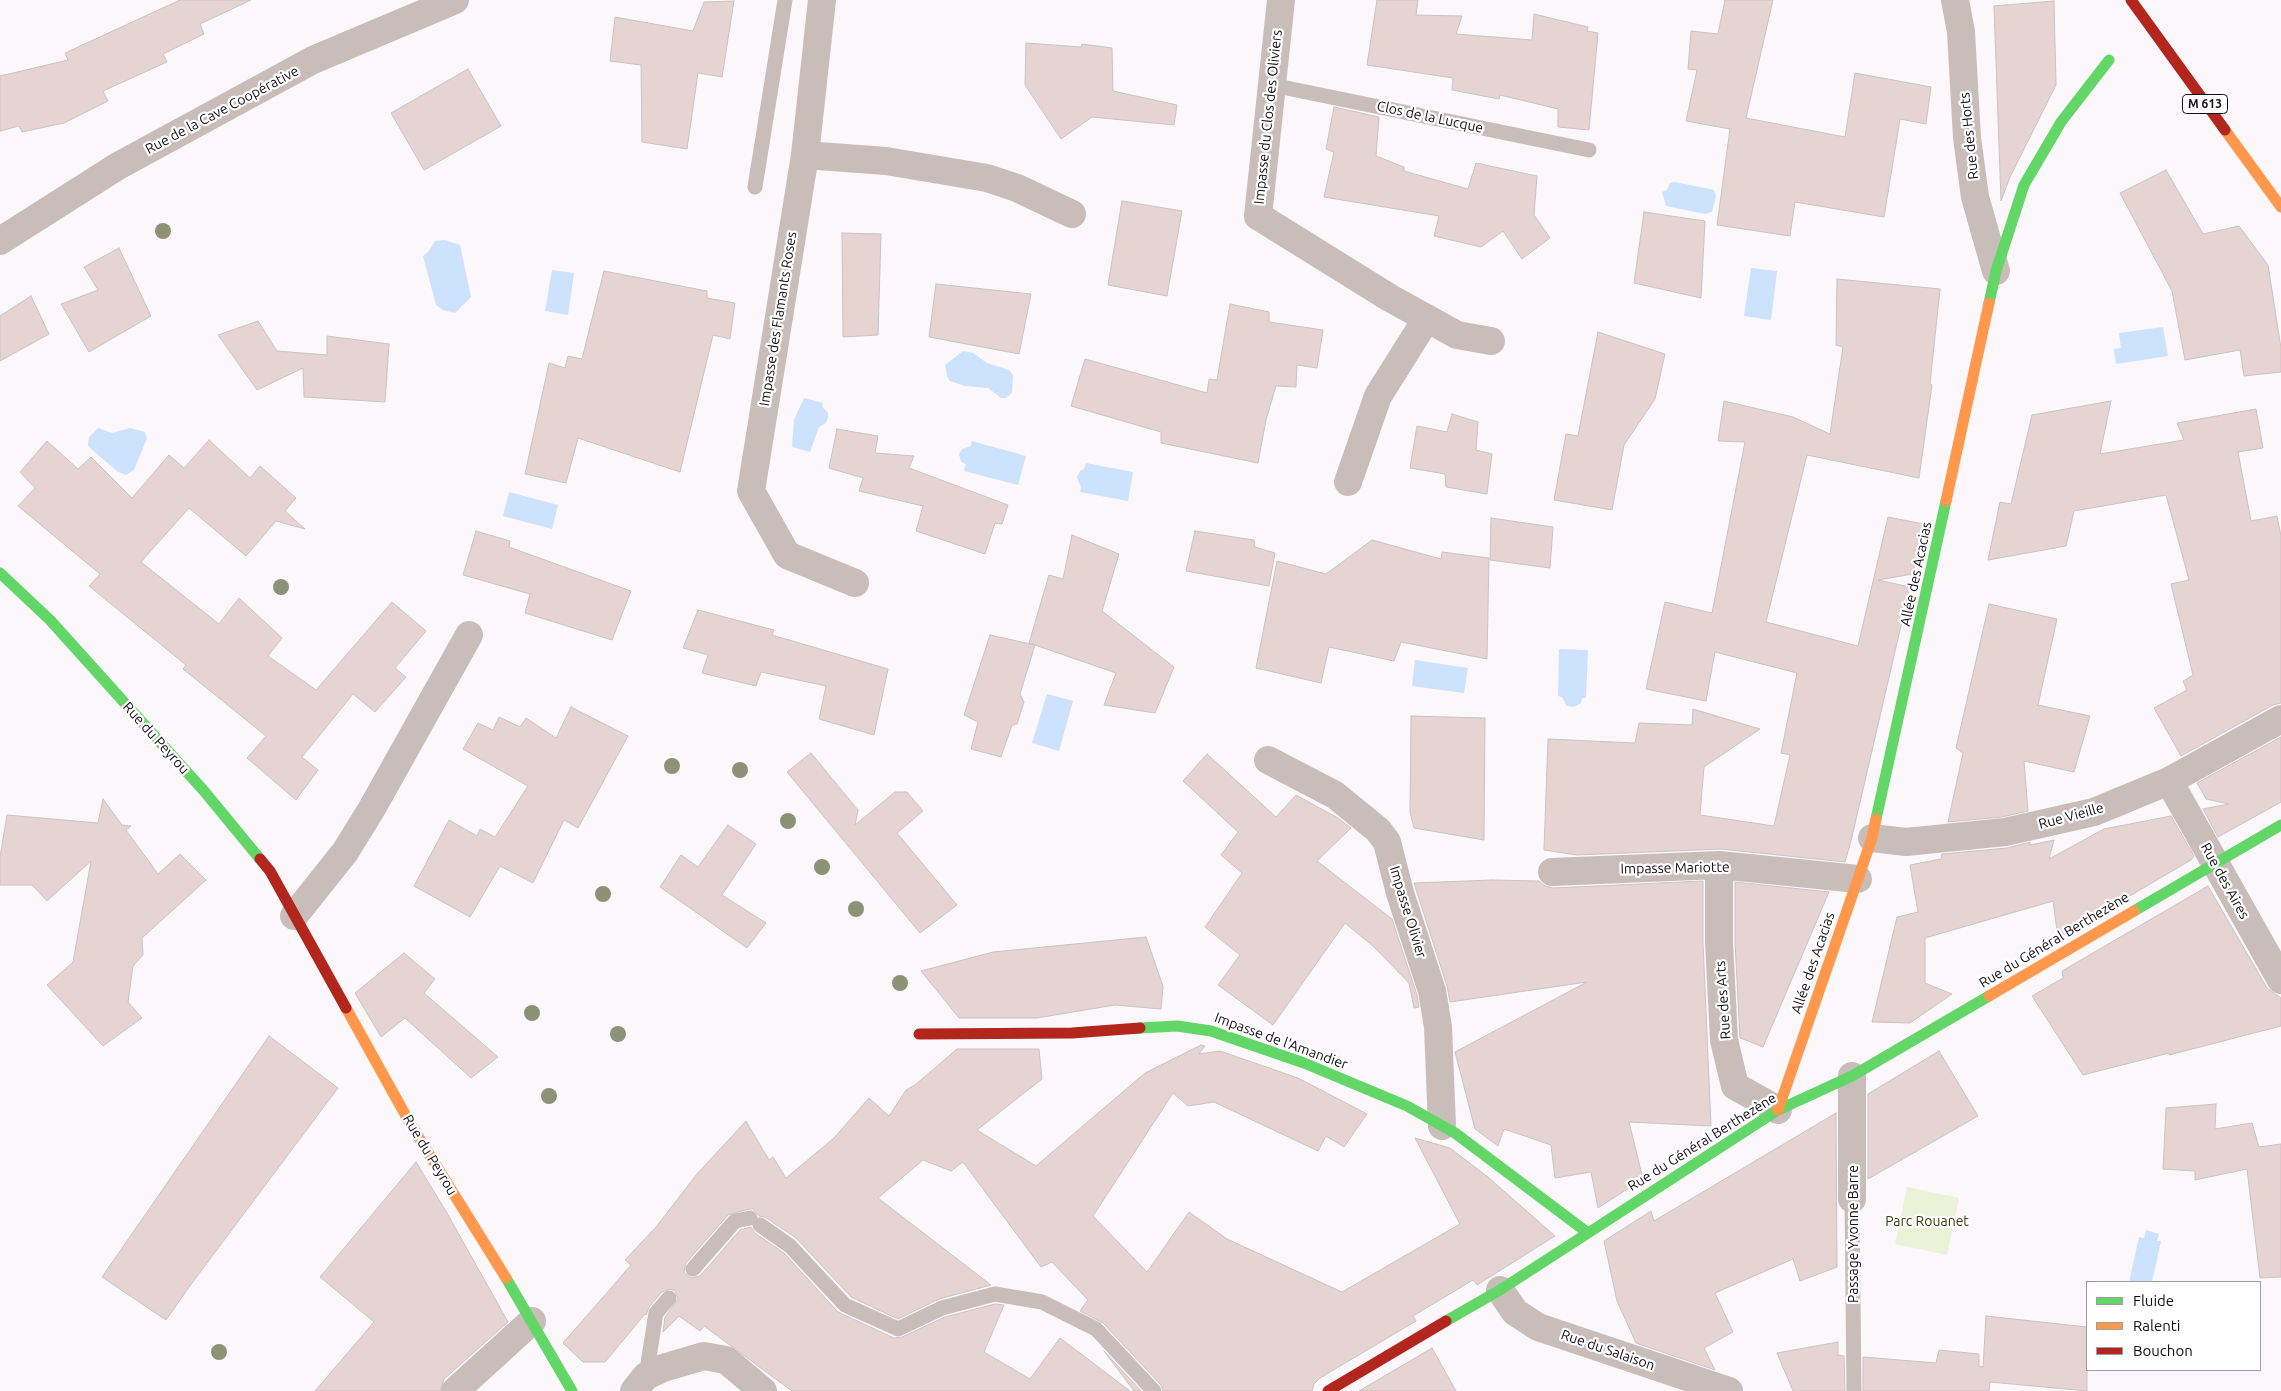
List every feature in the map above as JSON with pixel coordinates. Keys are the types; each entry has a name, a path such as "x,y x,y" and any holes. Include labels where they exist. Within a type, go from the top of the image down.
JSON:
{"street":[{"name":"Rue de la Cave Coopérative","path":"0,241 118,166 313,60 455,0"},
{"name":"Impasse des Flamants Roses","path":"822,0 805,155 751,491 787,555 855,583"},
{"name":"Impasse du Clos des Oliviers","path":"1281,0 1258,216 1390,298 1427,318 1457,334 1491,341"},
{"name":"Rue des Horts","path":"1955,0 1961,32 1967,138 1974,187 1996,271"},
{"name":"M 613","path":"2131,0 2281,207"},
{"name":"Allée des Acacias","path":"1778,1110 1872,838 1996,271 2024,185 2061,122 2110,60"},
{"path":"805,155 886,161 987,178 1017,188 1072,214"},
{"path":"1348,482 1378,396 1427,318"},
{"name":"Rue du Peyrou","path":"0,573 50,620 204,791 270,871 412,1125 532,1321 572,1391"},
{"path":"294,916 345,852 356,835 469,635"},
{"name":"Rue Vieille","path":"1872,838 1906,842 2005,832 2094,812 2169,781 2281,720"},
{"name":"Impasse Olivier","path":"1268,760 1335,795 1378,830 1387,842 1400,893 1432,991 1438,1026 1442,1126"},
{"name":"Rue des Aires","path":"2169,781 2281,980"},
{"name":"Rue du Général Berthezène","path":"1328,1391 1500,1290 1778,1110 1852,1076 2281,825"},
{"name":"Impasse Mariotte","path":"1552,872 1719,865 1858,879"},
{"name":"Rue des Arts","path":"1719,865 1719,942 1726,1049 1735,1086 1778,1110"},
{"name":"Impasse de l'Amandier","path":"919,1034 1072,1033 1177,1026 1211,1031 1322,1071 1407,1106 1455,1133 1523,1182 1588,1233"},
{"name":"Passage Yvonne Barre","path":"1852,1076 1852,1199"},
{"name":"Rue du Salaison","path":"1500,1290 1515,1312 1538,1327 1729,1391"},
{"path":"456,1391 532,1321"},
{"path":"640,1383 663,1368 704,1356 726,1360 764,1391"}],"lane":[{"path":"755,187 785,0"},
{"name":"Clos de la Lucque","path":"1272,85 1589,150"},
{"name":"Passage Yvonne Barre","path":"1852,1199 1854,1391"},
{"path":"693,1269 735,1221 755,1222 790,1246 845,1305 898,1329 942,1308 995,1294 1042,1302 1096,1329 1154,1391"},
{"path":"640,1383 656,1313 669,1298"}],"green space":[{"name":"Parc Rouanet","path":"1907,1187 1959,1198 1947,1255 1895,1244"}],"water":[{"path":"1675,182 1714,190 1716,196 1712,212 1705,214 1666,206 1662,192 1667,190 1670,183"},
{"path":"445,240 460,245 471,297 455,313 443,310 436,305 423,256 429,251 435,241"},
{"path":"1751,268 1777,271 1771,320 1744,316"},
{"path":"552,270 574,273 568,315 545,311"},
{"path":"2163,327 2168,356 2116,364 2114,349 2121,348 2119,333"},
{"path":"963,351 973,353 987,363 1009,370 1013,375 1012,393 1006,398 1001,398 988,388 965,386 950,381 945,365"},
{"path":"804,398 823,403 822,406 828,413 826,423 819,427 810,452 792,447 794,420"},
{"path":"98,428 112,433 130,428 145,432 147,438 134,470 126,475 118,472 90,448 88,445 89,437"},
{"path":"972,441 1026,456 1018,485 964,471 966,464 961,462 959,454 962,449 971,446"},
{"path":"1086,463 1133,472 1128,501 1080,492 1081,487 1077,477 1080,471 1084,469"},
{"path":"509,492 558,505 552,529 503,516"},
{"path":"1559,649 1588,650 1586,698 1582,698 1581,703 1574,707 1567,706 1562,697 1558,696"},
{"path":"1415,660 1468,668 1464,693 1412,686"},
{"path":"1047,694 1073,701 1059,751 1032,743"},
{"path":"2146,1230 2159,1234 2157,1241 2161,1241 2152,1281 2129,1281 2139,1237 2144,1238"}],"building":[{"path":"180,0 251,0 200,24 204,34 163,54 167,62 103,91 108,101 64,123 22,132 19,126 0,131 0,76 68,60 65,53"},
{"path":"1377,0 1418,0 1416,15 1462,16 1456,34 1532,40 1534,14 1588,27 1587,31 1598,33 1589,130 1558,127 1558,109 1500,95 1499,99 1452,90 1453,78 1367,65"},
{"path":"1725,0 1773,0 1746,118 1845,137 1855,73 1931,87 1926,124 1900,119 1884,217 1795,202 1790,236 1717,225 1730,129 1686,121 1697,70 1688,69 1691,31 1718,34"},
{"path":"734,1 722,77 698,73 687,149 642,142 641,65 610,61 615,17 693,31 704,2"},
{"path":"2054,1 2056,85 2010,177 2001,201 1994,6"},
{"path":"1026,43 1081,47 1082,44 1112,48 1113,91 1177,105 1174,125 1092,117 1061,139 1025,85"},
{"path":"468,69 501,126 424,170 391,113"},
{"path":"1334,107 1379,117 1376,156 1404,167 1404,171 1468,189 1476,163 1537,176 1534,215 1550,238 1522,259 1503,231 1481,247 1434,236 1439,216 1324,197 1334,152 1326,149"},
{"path":"2166,170 2203,234 2239,226 2268,265 2281,348 2281,372 2244,376 2240,350 2185,360 2172,291 2120,193"},
{"path":"1122,201 1182,211 1167,296 1108,285"},
{"path":"1644,212 1705,221 1701,298 1634,283"},
{"path":"842,233 881,234 878,335 843,337"},
{"path":"119,248 151,316 89,352 61,304 98,290 84,267"},
{"path":"604,271 707,291 707,298 735,303 730,339 713,335 680,472 578,438 566,483 525,474 549,363 565,368 568,356 582,359"},
{"path":"1837,279 1940,289 1930,384 1932,385 1919,478 1807,455 1766,622 1858,646 1888,517 1924,524 1913,574 1878,580 1910,587 1845,862 1721,849 1577,855 1544,850 1548,739 1635,743 1639,723 1692,725 1693,709 1760,729 1704,767 1700,815 1774,826 1790,755 1781,753 1797,673 1715,652 1706,701 1646,689 1665,602 1712,613 1745,442 1718,441 1724,401 1793,417 1830,434 1843,347 1836,345"},
{"path":"936,284 1031,294 1019,354 929,337"},
{"path":"31,296 49,334 0,361 0,316"},
{"path":"1230,304 1269,312 1269,322 1323,330 1317,368 1297,365 1296,387 1276,386 1266,420 1258,463 1161,443 1161,432 1071,406 1085,359 1207,393 1209,379 1217,380"},
{"path":"258,321 277,351 327,355 327,336 389,344 385,402 304,397 303,368 257,390 218,335"},
{"path":"1598,332 1665,354 1655,399 1624,445 1612,510 1554,500 1566,434 1578,436"},
{"path":"2111,401 2100,454 2184,440 2177,423 2256,409 2263,448 2238,452 2251,521 2277,516 2281,536 2281,703 2273,705 2181,756 2154,708 2187,690 2183,681 2193,675 2171,584 2189,580 2166,495 2074,511 2066,546 1988,560 2000,502 2011,504 2032,415"},
{"path":"1452,414 1478,422 1476,450 1492,454 1487,494 1446,487 1445,474 1410,468 1417,426 1447,432"},
{"path":"837,429 878,436 875,453 914,456 909,468 1008,505 1002,524 995,523 985,554 916,531 923,506 859,491 863,478 829,468"},
{"path":"209,440 250,478 260,466 296,498 285,511 305,529 276,521 246,556 189,508 141,562 219,624 239,598 282,638 268,656 316,690 392,602 426,631 395,668 406,677 375,712 353,694 302,757 318,770 296,800 247,758 266,736 183,669 186,665 89,586 100,574 18,506 35,488 20,472 47,441 78,469 91,457 132,498 169,455 184,468"},
{"path":"1491,518 1553,527 1550,568 1490,560"},
{"path":"476,531 510,541 509,547 631,591 612,640 525,613 530,594 463,575"},
{"path":"1195,531 1254,540 1255,547 1275,553 1269,586 1186,571"},
{"path":"1072,535 1119,554 1102,611 1174,667 1155,713 1104,705 1116,673 1029,643 1049,575 1063,579"},
{"path":"1372,540 1441,559 1442,552 1489,558 1487,659 1401,642 1394,661 1329,647 1321,683 1256,668 1277,561 1326,574"},
{"path":"1989,604 2057,619 2038,705 2090,716 2074,772 2024,761 2028,811 2002,817 1948,822 1963,753 1956,748"},
{"path":"698,610 774,630 772,635 888,669 874,735 819,719 826,686 761,672 756,686 702,673 708,655 683,648"},
{"path":"990,635 1035,645 1020,694 1024,702 1017,724 1012,725 1001,757 971,749 978,722 964,715"},
{"path":"571,707 628,736 578,828 564,820 533,883 500,866 470,917 414,886 449,820 477,836 480,829 495,837 528,786 463,749 478,723 493,730 499,717 520,727 526,718 556,738"},
{"path":"1411,716 1485,718 1484,840 1414,828 1410,812"},
{"path":"2281,737 2281,802 2218,837 2203,809 2229,804 2206,799 2197,783"},
{"path":"811,753 858,810 855,825 895,792 907,792 923,811 897,833 957,905 920,933 787,772"},
{"path":"1207,754 1276,817 1296,795 1338,818 1351,828 1317,861 1392,919 1417,995 1419,1007 1414,1008 1409,983 1374,947 1345,923 1273,1025 1218,985 1240,955 1205,927 1242,873 1221,855 1238,832 1183,781"},
{"path":"103,799 122,825 131,826 126,830 158,874 180,854 206,880 142,938 143,955 133,966 128,1002 142,1018 103,1046 47,985 73,962 91,861 47,901 32,885 0,885 0,857 7,815 98,823"},
{"path":"2171,816 2194,856 2191,860 2058,938 2053,901 1925,938 1925,983 1952,994 1910,1023 1872,1022 1897,917 1918,912 1910,865 1941,859 1942,854 2007,848 2030,842 2030,845 2054,840 2049,859 2104,829"},
{"path":"728,825 756,844 722,895 766,923 747,948 660,887 681,855 698,867"},
{"path":"1492,880 1539,881 1545,886 1553,888 1703,881 1703,943 1711,1126 1629,1122 1643,1179 1598,1208 1591,1172 1555,1178 1551,1145 1504,1129 1498,1146 1475,1129 1455,1052 1587,982 1450,1002 1447,986 1414,883"},
{"path":"1735,882 1829,892 1763,1047 1740,1038 1735,942"},
{"path":"2208,886 2267,988 2281,998 2281,1026 2083,1075 2032,996 2063,978 2062,971"},
{"path":"1146,937 1163,986 1161,1009 1115,1005 1037,1018 959,1018 921,971 993,952"},
{"path":"404,953 435,979 424,993 498,1057 471,1078 405,1018 381,1037 355,993"},
{"path":"269,1036 338,1088 166,1320 102,1277"},
{"path":"1201,1045 1205,1046 1199,1054 1220,1051 1298,1078 1367,1114 1344,1147 1326,1136 1318,1151 1214,1102 1188,1106 1173,1093 1093,1216 1147,1272 1189,1212 1227,1239 1342,1292 1460,1224 1415,1138 1450,1148 1488,1177 1555,1236 1477,1285 1473,1280 1413,1316 1416,1321 1320,1378 1314,1384 1312,1391 1163,1391 1161,1385 1103,1323 1080,1311 1088,1300 1052,1262 1041,1267 963,1162 951,1171 923,1160 878,1198 991,1285 939,1299 898,1319 851,1297 796,1238 765,1217 759,1216 753,1209 728,1215 686,1263 684,1272 691,1278 700,1276 740,1230 751,1227 755,1233 784,1253 838,1312 894,1338 902,1337 945,1317 995,1304 1004,1305 984,1352 1030,1379 1060,1338 1130,1391 792,1391 704,1326 700,1331 679,1316 663,1332 665,1317 678,1299 675,1291 670,1289 662,1292 649,1307 646,1315 605,1362 583,1362 563,1343 631,1265 625,1260 656,1227 697,1174 746,1121 769,1160 773,1157 786,1178 834,1138 869,1098 889,1116 906,1090 915,1085 957,1049 1039,1049 1042,1079 977,1130 1036,1166 1145,1073"},
{"path":"1939,1051 1978,1116 1868,1179 1868,1094"},
{"path":"2216,1104 2215,1129 2252,1123 2259,1147 2281,1144 2281,1277 2260,1278 2247,1169 2195,1180 2195,1171 2163,1169 2166,1108"},
{"path":"1836,1113 1837,1267 1800,1281 1793,1259 1715,1293 1733,1332 1704,1348 1715,1370 1636,1343 1617,1301 1604,1241 1651,1211 1654,1221"},
{"path":"416,1162 508,1322 444,1379 440,1391 315,1391 374,1322 320,1277"},
{"path":"1986,1316 2086,1327 2087,1391 1990,1382 1989,1391 1863,1391 1863,1357 1936,1363 1939,1350 1979,1354 1979,1366 1983,1367"},
{"path":"1838,1342 1838,1355 1844,1356 1845,1391 1793,1391 1777,1353"},
{"path":"1432,1348 1456,1391 1359,1391"},
{"path":"1104,1351 1141,1391 1134,1391"}],"traffic: fast":[{"path":"1989,303 1996,271 2024,185 2061,122 2109,60"},
{"path":"1876,819 1946,501"},
{"path":"0,573 50,620 204,791 260,859"},
{"path":"2134,911 2281,825"},
{"path":"1446,1321 1500,1290 1778,1110 1852,1076 1989,996"},
{"path":"1140,1028 1177,1026 1211,1031 1304,1063 1407,1106 1455,1133 1588,1233"},
{"path":"506,1278 572,1391"}],"traffic: slow":[{"path":"2225,130 2281,207"},
{"path":"1946,501 1989,303"},
{"path":"1778,1110 1872,838 1876,819"},
{"path":"1989,996 2134,911"},
{"path":"346,1008 411,1125 506,1278"}],"traffic: jam":[{"path":"2131,0 2225,130"},
{"path":"260,859 270,871 346,1008"},
{"path":"919,1034 1072,1033 1140,1028"},
{"path":"1328,1391 1446,1321"}]}
